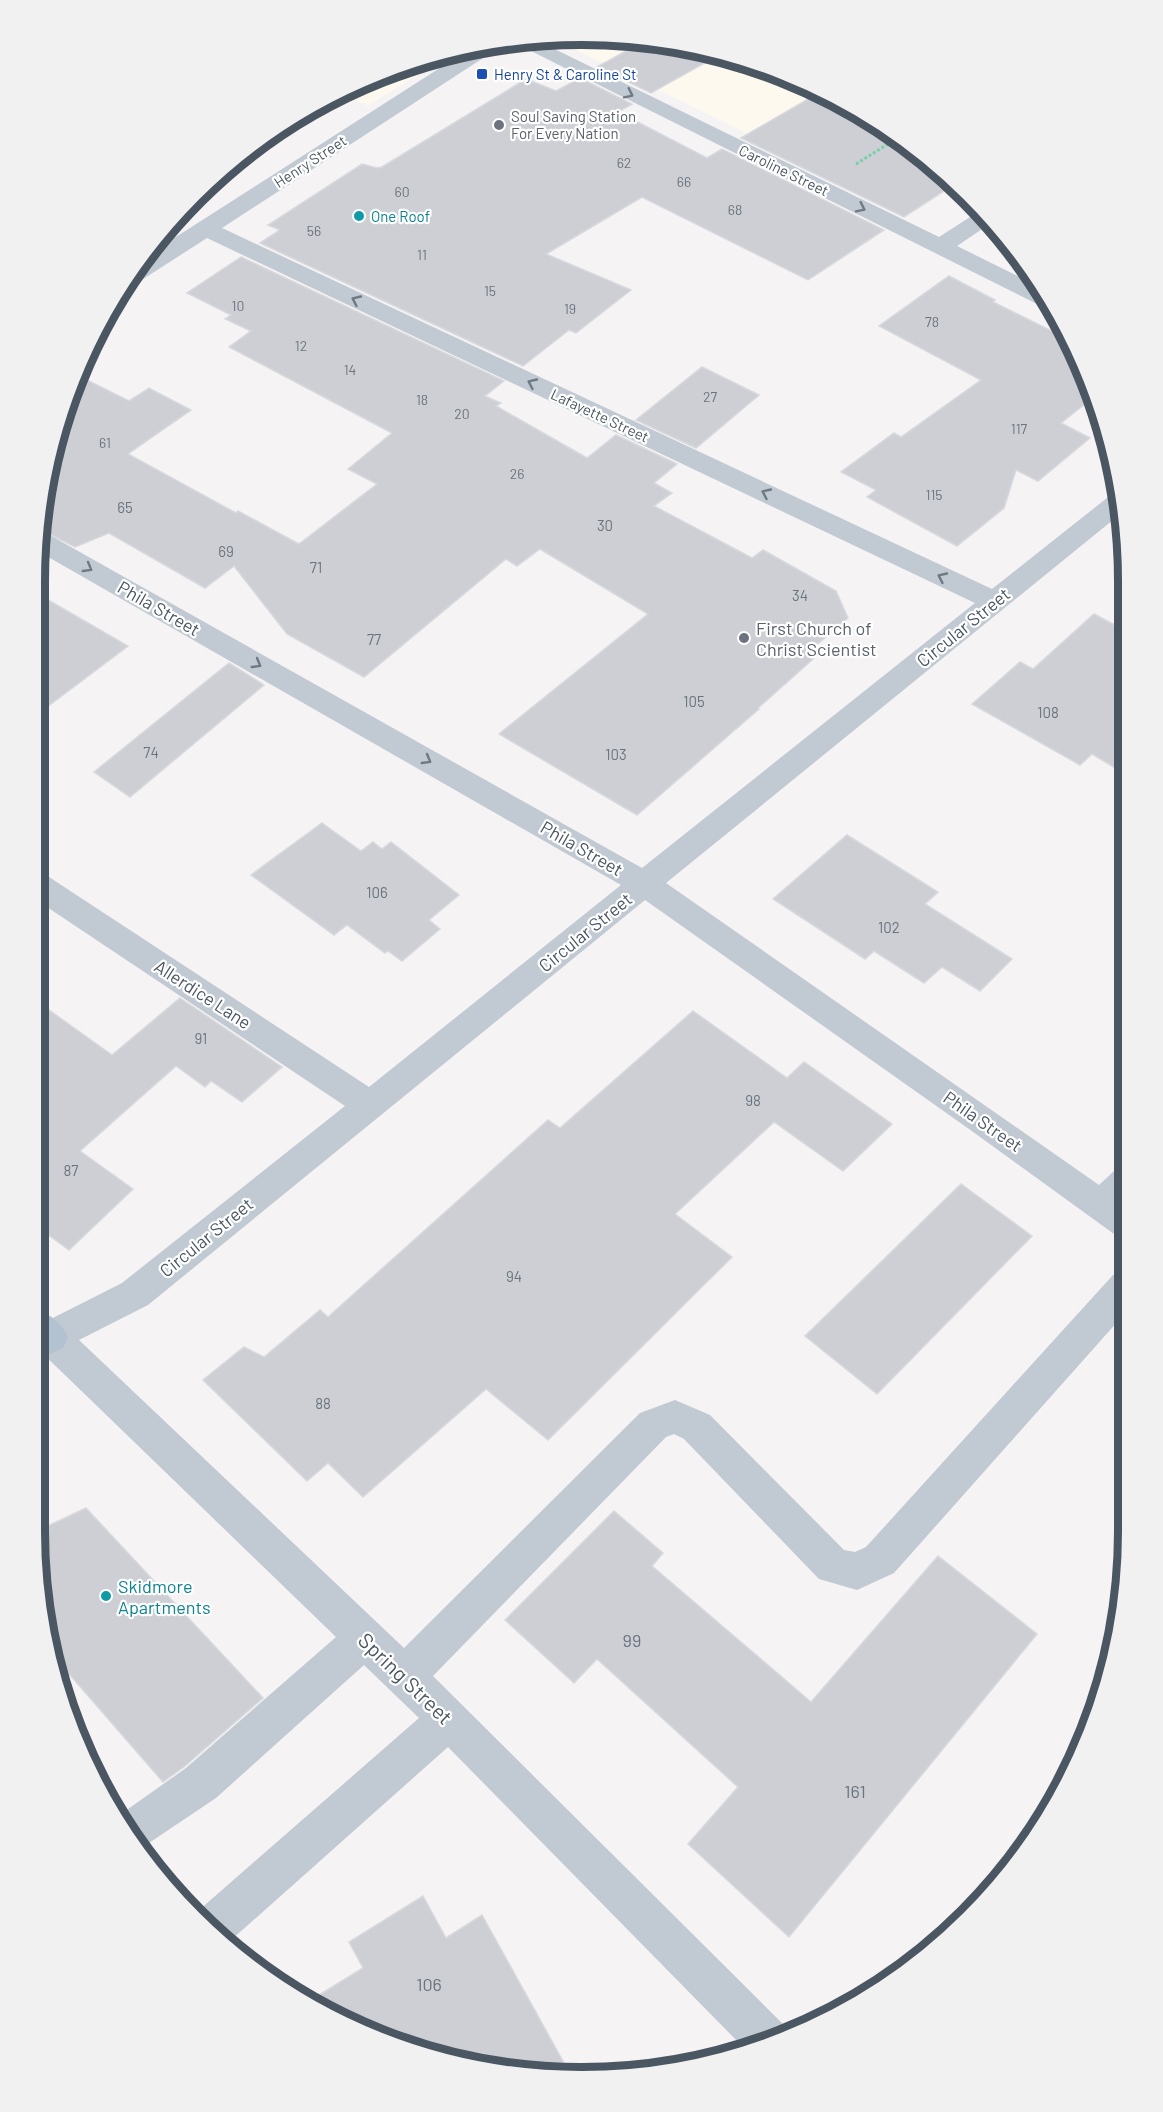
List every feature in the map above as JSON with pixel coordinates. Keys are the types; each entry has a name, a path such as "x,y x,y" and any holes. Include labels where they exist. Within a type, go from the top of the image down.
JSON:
{"street":[{"name":"Caroline Street","path":"535,47 1034,294"},
{"name":"Henry Street","path":"148,266 473,56"},
{"path":"940,247 979,221"},
{"name":"Lafayette Street","path":"206,229 995,602"},
{"name":"Circular Street","path":"45,1334 135,1294 1112,507"},
{"name":"Phila Street","path":"46,544 645,884 1114,1215"},
{"name":"Allerdice Lane","path":"45,890 370,1105"},
{"path":"404,1677 653,1425 675,1417 697,1427 833,1566 857,1571 880,1560 1118,1295"},
{"name":"Spring Street","path":"45,1340 116,1397 449,1719 763,2036"},
{"path":"135,1829 201,1783 364,1638"},
{"path":"217,1924 449,1719"}],"path":[{"path":"852,166 890,143"}],"shaded area":[{"path":"567,45 617,46 686,55 754,73 819,100 893,144 838,178"},
{"path":"431,66 368,106 350,97 409,73"}],"building":[{"path":"632,48 709,60 651,93 597,67"},
{"path":"580,78 632,104 618,112 707,158 722,149 884,230 808,280 642,197 546,254 631,290 576,333 569,330 523,366 260,243 280,230 268,225 362,164 382,167 526,79 556,91"},
{"path":"812,97 880,135 947,189 904,217 741,138"},
{"path":"241,257 504,381 485,396 501,403 496,406 587,458 616,435 677,464 654,483 672,493 654,506 752,558 763,550 836,591 848,618 806,654 813,659 637,815 499,734 648,614 540,549 517,566 506,559 364,677 287,634 234,566 205,588 109,533 75,547 47,533 55,477 63,443 85,379 129,401 149,388 191,410 128,454 236,513 238,511 299,544 377,484 348,469 392,433 229,347 251,331 225,319 231,315 187,293"},
{"path":"949,276 995,300 993,302 1057,334 1087,402 1061,423 1090,438 1038,481 1016,470 1004,508 957,546 867,497 876,490 841,472 894,433 901,437 981,380 879,326"},
{"path":"702,367 759,395 696,448 636,420"},
{"path":"45,598 128,646 45,708"},
{"path":"1094,614 1118,627 1118,770 1092,754 1080,765 972,704 1020,662 1033,669"},
{"path":"229,663 264,685 130,797 94,772"},
{"path":"322,823 361,851 373,842 382,849 391,842 459,895 429,920 440,929 402,961 388,951 385,953 347,925 334,935 251,875"},
{"path":"847,835 938,892 925,904 1012,959 980,991 942,967 924,983 874,951 865,959 773,899"},
{"path":"180,998 282,1067 242,1102 211,1081 205,1087 176,1066 80,1151 133,1189 69,1250 45,1232 45,1007 112,1055"},
{"path":"693,1011 787,1078 804,1062 892,1124 843,1171 774,1122 675,1214 732,1257 548,1440 486,1389 363,1497 328,1463 307,1481 203,1380 244,1347 264,1357 320,1310 328,1317 548,1120 560,1128"},
{"path":"961,1184 1032,1236 877,1394 805,1336"},
{"name":"Skidmore Apartments","path":"86,1508 263,1698 185,1766 163,1782 62,1666 50,1601 45,1527"},
{"path":"614,1511 663,1553 652,1566 811,1702 938,1556 1037,1634 789,1937 688,1844 738,1787 597,1659 574,1683 505,1620"},
{"path":"423,1896 446,1938 482,1915 566,2067 511,2062 443,2049 376,2026 316,1997 363,1968 349,1942"}],"place":[{"name":"Henry St & Caroline St","path":"482,74"},
{"name":"Soul Saving Station For Every Nation","path":"499,125"},
{"name":"One Roof","path":"359,216"},
{"name":"First Church of Christ Scientist","path":"744,638"},
{"name":"Skidmore Apartments","path":"106,1596"}]}
